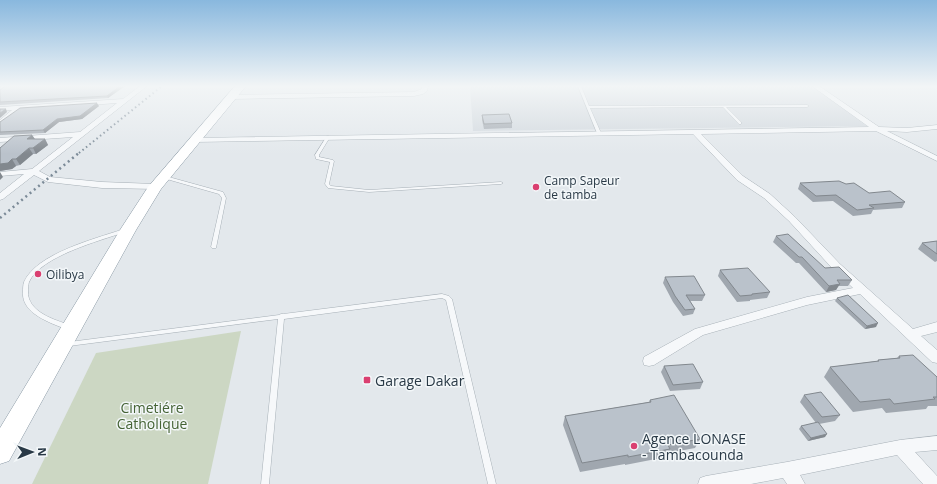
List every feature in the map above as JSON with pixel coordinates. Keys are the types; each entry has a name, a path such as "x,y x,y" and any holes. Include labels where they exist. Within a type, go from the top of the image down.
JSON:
{"highway":[{"path":"0,452 128,230 159,182 221,109"}],"street":[{"path":"0,123 18,109"},
{"path":"0,197 114,109"},
{"path":"848,109 877,129 937,159"},
{"path":"194,140 694,131 907,130 937,127"},
{"path":"694,131 740,178 772,200 836,266 937,358"},
{"path":"0,140 82,134"},
{"path":"0,174 33,171 48,179 102,185 159,182"},
{"path":"649,361 699,332 808,301 862,290"},
{"path":"911,334 937,327"},
{"path":"706,484 787,470 900,447 937,443"},
{"path":"900,447 934,484"},
{"path":"787,470 797,484"}],"lane":[{"path":"589,109 598,133"},
{"path":"726,109 740,123"},
{"path":"328,137 317,155 317,158 332,160 327,184 330,187 369,191 501,183"},
{"path":"159,182 221,193 224,198 214,247"},
{"path":"128,230 74,248 40,265 30,274 26,281 24,290 26,300 36,312 49,320 66,337 282,316 442,296 447,297 449,299 492,484"},
{"path":"265,484 282,316"}],"shaded area":[{"path":"472,109 843,109 869,126 473,131"}],"green space":[{"name":"Cimetiére Catholique","path":"241,331 208,484 32,484 96,353"}],"building":[{"path":"0,109 6,109 0,113"},
{"path":"19,109 90,109 80,116 57,119 43,130 0,132 0,122"},
{"path":"509,114 512,123 484,124 482,115"},
{"path":"32,135 27,139 45,139 33,148 29,148 16,159 12,159 8,163 0,164 0,148 14,136"},
{"path":"839,181 846,184 854,183 869,193 890,191 905,202 869,205 874,208 857,210 836,195 816,196 800,183"},
{"path":"788,234 825,268 839,267 852,280 837,280 840,284 829,286 802,257 799,257 776,236"},
{"path":"937,241 937,254 922,243"},
{"path":"748,268 770,292 740,296 720,270"},
{"path":"694,276 705,295 686,295 695,309 685,310 675,296 665,277"},
{"path":"848,295 878,323 867,326 837,298"},
{"path":"913,355 937,377 937,397 933,397 935,399 894,404 890,399 860,402 830,367 900,358 899,356"},
{"path":"693,364 703,382 673,385 664,366"},
{"path":"821,392 840,415 822,417 804,395"},
{"path":"674,395 700,439 668,445 670,449 628,457 628,455 582,463 565,416 651,402 650,400"},
{"path":"818,422 827,434 811,438 801,426"}],"railway":[{"path":"79,153 134,109"},
{"path":"0,218 80,152"}],"place":[{"name":"Camp Sapeur de tamba","path":"536,187"},
{"name":"Oilibya","path":"38,274"},
{"name":"Garage Dakar","path":"367,380"},
{"name":"Agence LONASE - Tambacounda","path":"634,446"}]}
